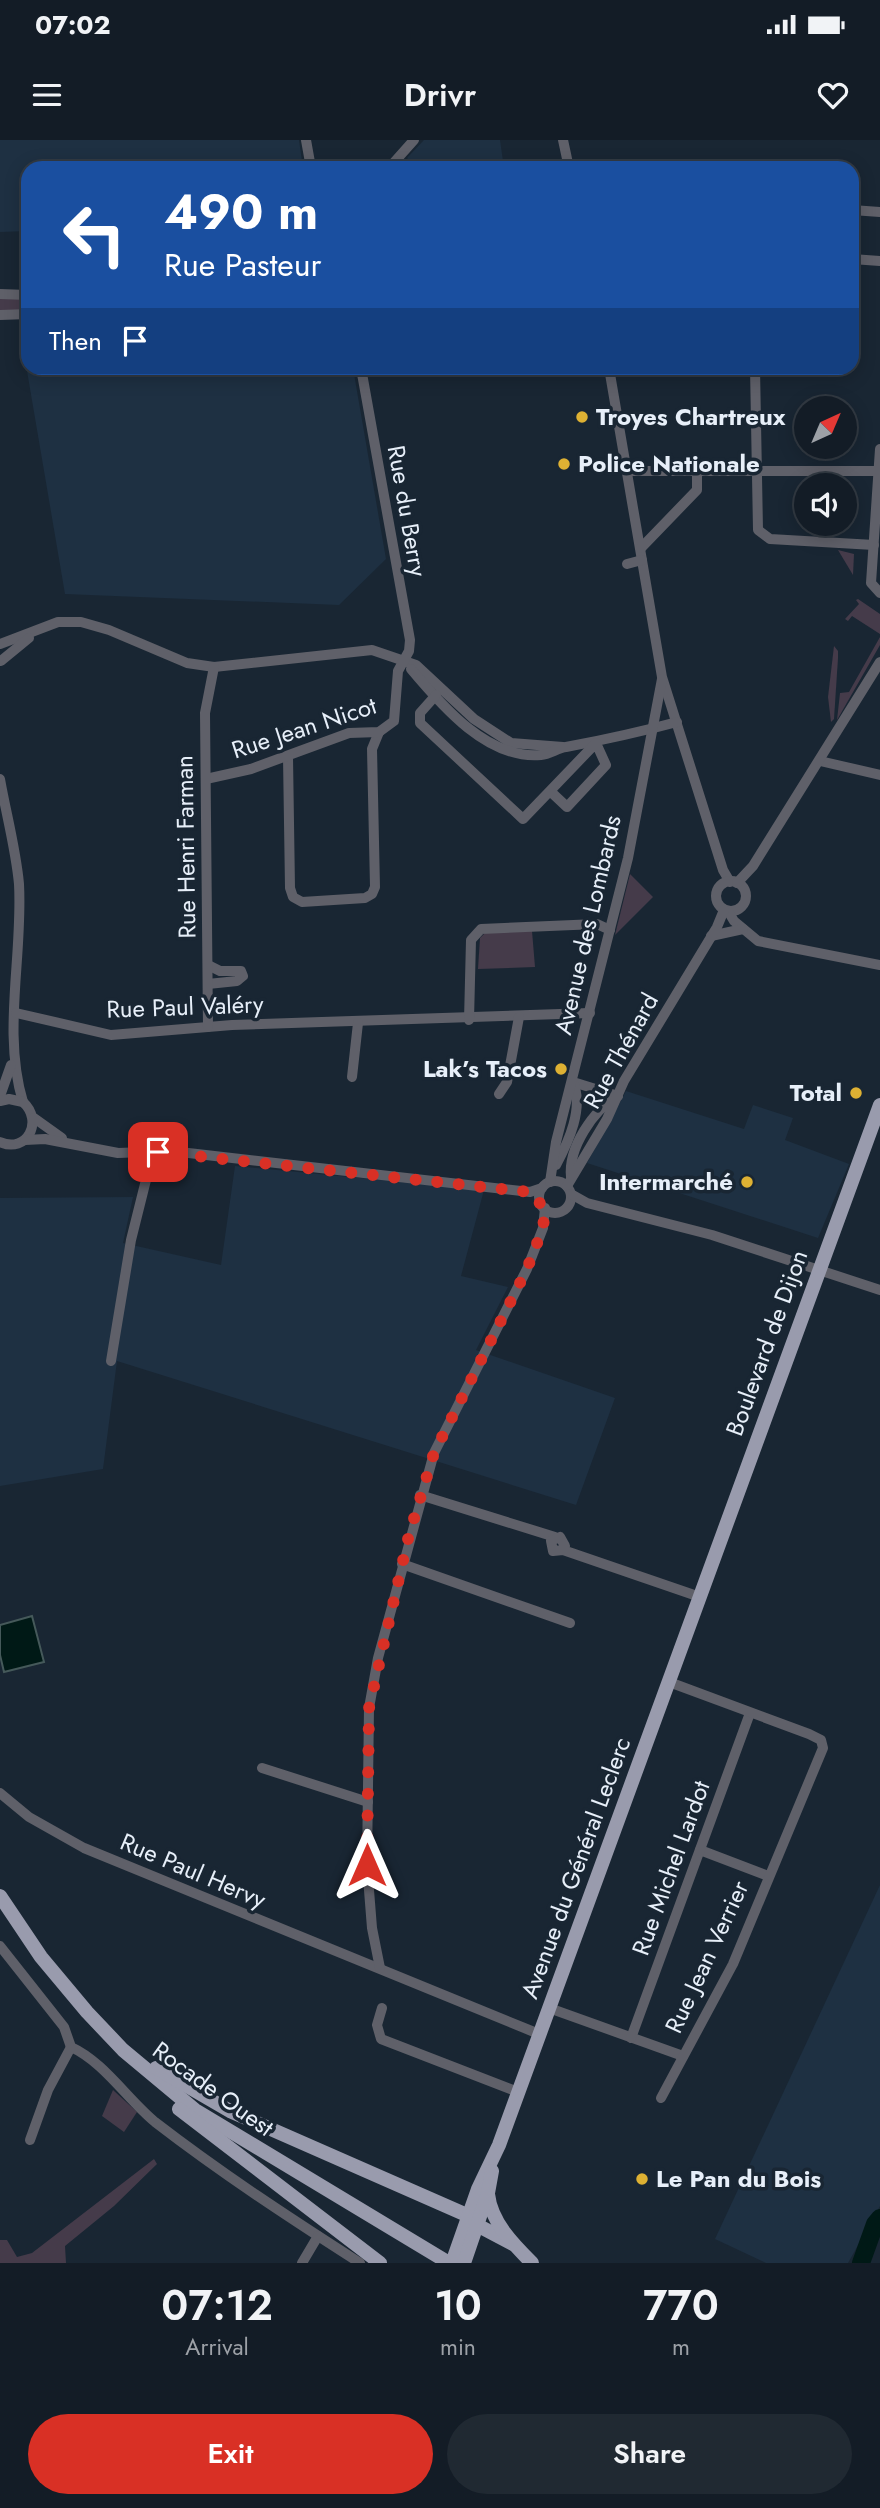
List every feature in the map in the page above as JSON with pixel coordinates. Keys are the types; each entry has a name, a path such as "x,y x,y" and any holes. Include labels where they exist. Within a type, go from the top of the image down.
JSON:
{"main road":[{"name":"Boulevard de Dijon","path":"700,1597 817,1270 880,1105"},
{"name":"Avenue du Général Leclerc","path":"473,2220 700,1597"},
{"name":"Rocade Ouest","path":"0,1896 41,1957 87,2012 123,2050 195,2110 239,2140 450,2263"},
{"path":"87,2012 140,2058 209,2100 473,2220 513,2244"},
{"path":"123,2050 138,2074 205,2131 380,2263"},
{"name":"Avenue du Général Leclerc","path":"473,2220 488,2193 495,2155"},
{"path":"488,2193 492,2213 513,2244 532,2263"},
{"path":"450,2263 473,2220"},
{"path":"464,2263 465,2236"}],"street":[{"path":"306,140 310,161"},
{"path":"564,140 568,161"},
{"path":"395,161 411,141"},
{"path":"859,210 880,212"},
{"path":"859,260 880,261"},
{"path":"0,294 21,295"},
{"path":"0,315 21,314"},
{"name":"Rue du Berry","path":"362,375 410,640 410,651 404,661"},
{"name":"Avenue des Lombards","path":"612,375 662,677 723,870 733,885"},
{"path":"755,375 758,530 763,536 874,545"},
{"path":"880,449 871,583 880,593"},
{"path":"629,471 756,468 879,471"},
{"path":"641,548 697,490 697,469"},
{"path":"627,564 642,560"},
{"path":"0,644 58,622 81,622 109,630 187,663 214,667 372,650 416,665 482,725 511,743 563,747 596,743 677,722"},
{"path":"0,662 34,633"},
{"path":"404,661 485,740 502,749 543,755 563,747"},
{"name":"Rue Jean Nicot","path":"206,779 288,757 349,733 379,732 394,721 398,671 404,661"},
{"path":"880,662 750,869 717,899 747,932 758,940 880,965"},
{"name":"Rue Henri Farman","path":"208,1027 205,713 214,667"},
{"name":"Avenue des Lombards","path":"543,1228 542,1205 548,1180 568,1143 578,1095 573,1082 610,930 662,677"},
{"path":"436,695 420,713 420,723 523,819 596,743"},
{"path":"288,757 290,888 293,897 302,902 365,898 372,894 375,887 372,748 379,732"},
{"path":"550,791 567,807 606,765 596,743"},
{"path":"820,761 880,775"},
{"path":"0,779 19,884 14,1052 17,1082 23,1102 34,1118 71,1143"},
{"path":"723,870 750,869"},
{"path":"733,885 746,896 740,908 747,932"},
{"path":"726,910 740,908"},
{"name":"Rue Thénard","path":"563,1210 570,1185 618,1096 726,910"},
{"path":"469,1020 471,940 481,929 597,924 610,930"},
{"path":"711,936 747,932"},
{"path":"208,965 220,971 241,971 243,976 237,981 208,984"},
{"name":"Rue Paul Valéry","path":"16,1013 111,1035 208,1027 469,1020 590,1013"},
{"path":"499,1094 507,1082 519,1017"},
{"path":"352,1077 356,1068 358,1023"},
{"path":"0,1096 8,1080 14,1052"},
{"path":"573,1082 618,1096"},
{"path":"0,1101 9,1099 23,1102"},
{"path":"25,1140 31,1134 34,1118"},
{"path":"0,1142 12,1145 25,1140 45,1139 118,1153 171,1151 530,1192 548,1180 570,1185 587,1203"},
{"path":"111,1361 131,1240 153,1152"},
{"path":"530,1192 542,1205 563,1210"},
{"path":"380,1968 372,1928 367,1865 369,1708 402,1563 434,1453 527,1269 543,1228 563,1210 587,1203 712,1235 880,1290"},
{"path":"420,1495 555,1537 564,1541 563,1550 700,1597"},
{"path":"402,1563 570,1623"},
{"name":"Rue Jean Verrier","path":"662,2098 733,1964 823,1748 821,1740 809,1734 669,1682"},
{"name":"Rue Michel Lardot","path":"631,2038 750,1713"},
{"path":"262,1768 368,1801"},
{"name":"Rue Paul Hervy","path":"0,1793 29,1817 84,1848 539,2034"},
{"name":"Rue Jean Verrier","path":"700,1850 768,1876"},
{"path":"0,1946 64,2027 71,2047 83,2053 142,2111 191,2150 360,2263"},
{"path":"382,2008 377,2025 381,2039 518,2092"},
{"name":"Rue Jean Verrier","path":"549,2008 683,2056"},
{"path":"30,2140 48,2091 71,2047"},
{"path":"302,2263 318,2236"}],"shaded area":[{"path":"0,140 299,140 302,161 21,161 21,231 0,232"},
{"path":"424,140 500,140 503,161 410,161 407,158"},
{"path":"0,298 21,298 21,312 0,313"},
{"path":"28,375 354,375 386,559 339,605 65,594"},
{"path":"838,550 854,554 853,575"},
{"path":"856,600 880,614 880,634 852,616 848,621 845,619 859,604"},
{"path":"880,637 880,645 837,720 840,693 849,692"},
{"path":"834,646 838,651 838,658 834,719 831,722 828,697"},
{"path":"630,874 653,897 615,935"},
{"path":"532,931 535,967 478,969 480,938 485,933"},
{"path":"626,1091 744,1129 753,1105 793,1118 785,1140 849,1164 818,1238 587,1163"},
{"path":"235,1166 484,1190 461,1276 508,1287 476,1350 615,1398 576,1505 117,1361 103,1469 0,1486 0,1198 133,1197 123,1243 221,1265"},
{"path":"32,1616 44,1662 4,1672 0,1655 0,1625"},
{"path":"880,1885 880,2206 848,2263 766,2263 715,2239"},
{"path":"113,2090 137,2112 124,2132 102,2116"},
{"path":"154,2159 157,2164 114,2206 65,2246 66,2263 0,2263 0,2240 7,2240 17,2257 32,2253"}],"waterway":[{"path":"861,2263 875,2224 880,2218"}],"place":[{"name":"Troyes Chartreux","path":"582,417"},
{"name":"Police Nationale","path":"564,464"},
{"name":"Lak’s Tacos","path":"561,1069"},
{"name":"Total","path":"856,1093"},
{"name":"Intermarché","path":"747,1182"},
{"name":"Le Pan du Bois","path":"642,2179"}],"route":[{"path":"158,1152 171,1151 530,1192 545,1209 543,1228 527,1269 434,1453 409,1535 378,1658 369,1708 367,1865"}]}
